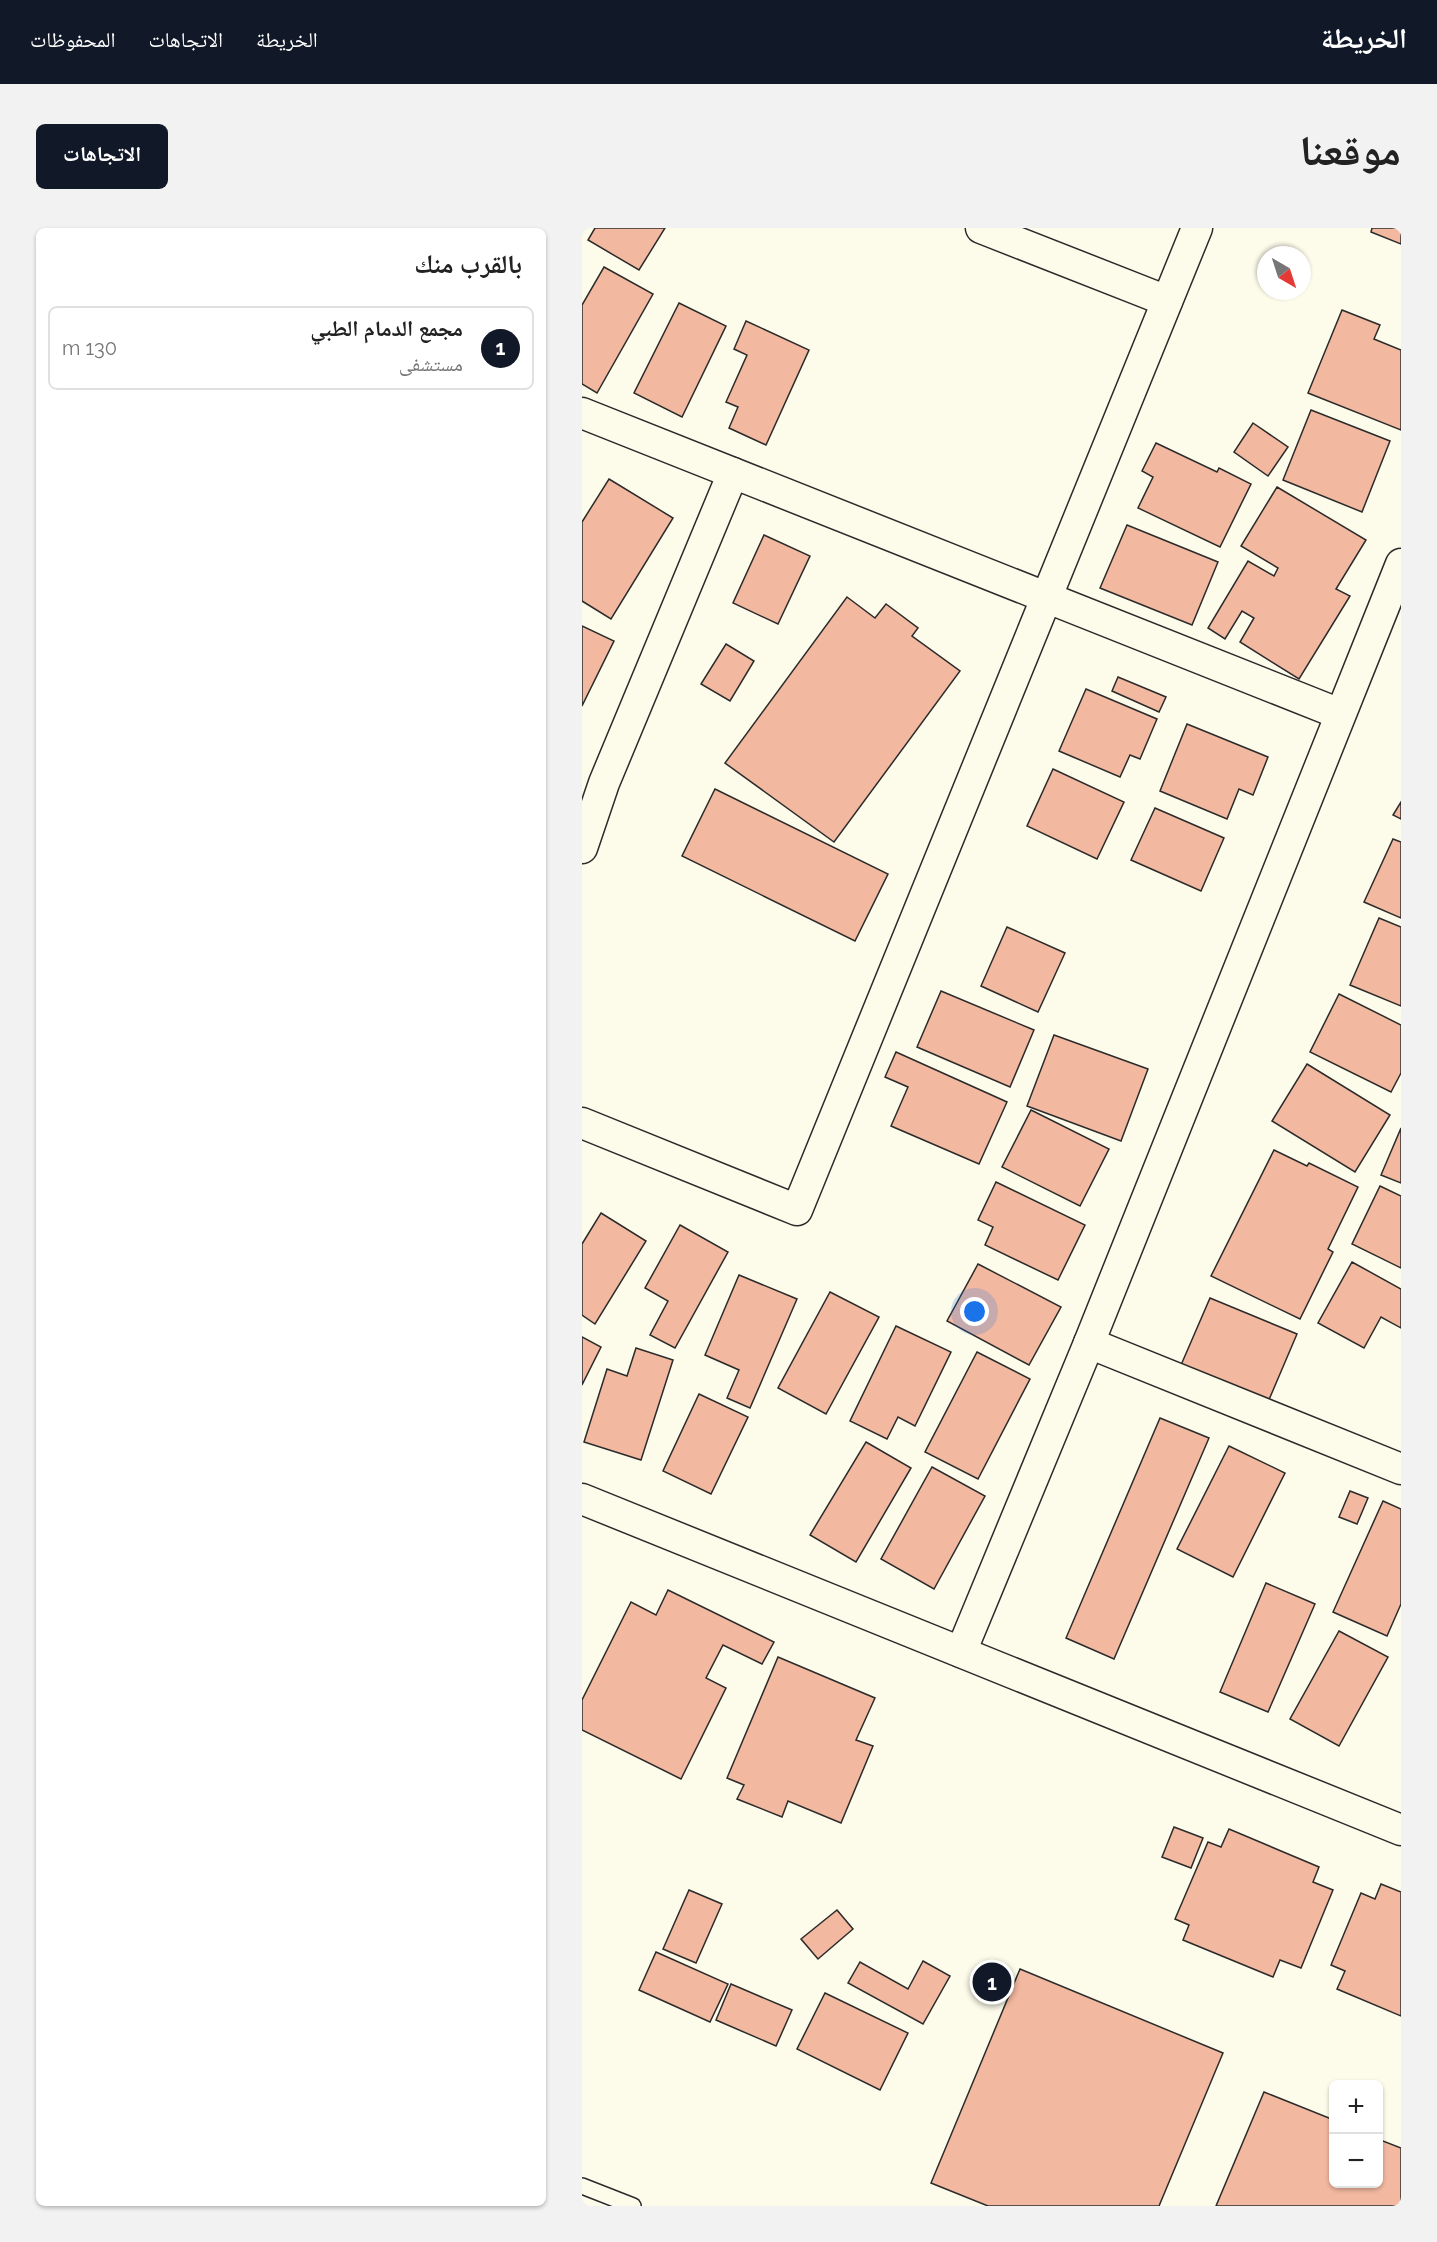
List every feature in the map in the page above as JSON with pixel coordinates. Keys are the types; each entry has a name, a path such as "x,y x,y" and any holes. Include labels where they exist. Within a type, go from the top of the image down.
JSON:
{"street":[{"path":"981,228 1167,301"},
{"path":"582,1123 797,1210 1197,228"},
{"path":"582,413 1340,714"},
{"path":"582,848 593,778 733,473"},
{"path":"961,1652 1089,1343 1401,564"},
{"path":"1089,1343 1401,1469"},
{"path":"582,1499 1401,1830"}],"lane":[{"path":"582,2186 633,2206"}],"building":[{"path":"595,228 665,228 639,270 588,240"},
{"path":"1372,228 1401,228 1401,244 1371,232"},
{"path":"604,267 653,294 597,393 582,384 582,305"},
{"path":"679,303 726,326 682,417 634,393"},
{"path":"1342,310 1380,325 1374,339 1401,350 1401,430 1308,393"},
{"path":"746,321 809,350 766,445 729,428 738,407 726,402 747,355 734,349"},
{"path":"1311,410 1390,441 1362,512 1283,480"},
{"path":"1253,423 1288,447 1268,476 1234,452"},
{"path":"1156,443 1217,472 1219,468 1251,484 1220,547 1138,508 1153,477 1142,471"},
{"path":"609,479 673,518 611,619 582,601 582,522"},
{"path":"1277,487 1366,540 1336,589 1350,596 1299,679 1240,642 1254,618 1242,611 1225,639 1208,628 1248,561 1274,576 1278,568 1241,546"},
{"path":"1127,525 1218,562 1192,625 1100,588"},
{"path":"764,535 810,556 778,624 733,603"},
{"path":"847,597 875,618 886,604 918,628 912,636 960,671 834,842 725,763"},
{"path":"582,626 614,641 582,706"},
{"path":"726,644 754,661 730,701 701,684"},
{"path":"1118,677 1166,697 1159,712 1112,691"},
{"path":"1086,689 1157,719 1140,759 1130,755 1120,777 1059,751"},
{"path":"1187,724 1268,757 1253,795 1239,789 1227,819 1160,791"},
{"path":"1053,769 1124,802 1097,859 1027,826"},
{"path":"715,789 888,874 855,941 682,856"},
{"path":"1401,802 1401,819 1393,815"},
{"path":"1155,808 1224,838 1201,891 1131,860"},
{"path":"1393,839 1401,842 1401,918 1364,902"},
{"path":"1379,918 1401,927 1401,1006 1350,985"},
{"path":"1007,927 1065,953 1038,1012 981,986"},
{"path":"941,991 1034,1030 1010,1087 917,1047"},
{"path":"1339,994 1401,1025 1401,1073 1391,1092 1310,1052"},
{"path":"1054,1035 1148,1069 1121,1141 1027,1106"},
{"path":"896,1052 1007,1102 979,1164 891,1126 908,1087 885,1077"},
{"path":"1307,1064 1390,1115 1355,1172 1272,1121"},
{"path":"1031,1110 1109,1149 1080,1206 1002,1167"},
{"path":"1401,1128 1401,1183 1381,1175"},
{"path":"1274,1150 1307,1166 1309,1163 1358,1187 1328,1249 1333,1252 1300,1319 1211,1276"},
{"path":"996,1182 1085,1225 1058,1280 985,1245 993,1227 978,1220"},
{"path":"1380,1186 1401,1196 1401,1268 1352,1244"},
{"path":"601,1213 646,1241 595,1324 582,1315 582,1244"},
{"path":"680,1225 728,1252 675,1348 650,1335 668,1301 645,1288"},
{"path":"1352,1262 1401,1289 1401,1328 1381,1317 1364,1348 1318,1323"},
{"path":"978,1264 1061,1307 1029,1365 947,1321"},
{"path":"739,1275 797,1299 750,1408 727,1398 739,1370 705,1355"},
{"path":"830,1292 879,1317 826,1414 778,1388"},
{"path":"1210,1298 1297,1334 1268,1402 1181,1365"},
{"path":"896,1326 951,1352 915,1426 898,1417 887,1439 850,1421"},
{"path":"582,1337 601,1347 582,1385"},
{"path":"636,1348 673,1360 641,1460 584,1442 607,1369 627,1376"},
{"path":"977,1352 1030,1379 978,1479 925,1452"},
{"path":"699,1394 748,1417 711,1494 663,1471"},
{"path":"1160,1418 1209,1438 1114,1659 1066,1638"},
{"path":"866,1442 911,1468 856,1562 810,1535"},
{"path":"1229,1446 1285,1473 1233,1577 1177,1549"},
{"path":"932,1467 985,1496 934,1589 881,1559"},
{"path":"1350,1491 1368,1498 1357,1524 1339,1517"},
{"path":"1383,1501 1401,1509 1401,1604 1387,1636 1333,1612"},
{"path":"1266,1583 1315,1604 1268,1712 1220,1692"},
{"path":"668,1590 774,1642 762,1664 723,1645 706,1678 726,1688 681,1779 582,1730 582,1700 631,1602 656,1615"},
{"path":"1339,1631 1388,1657 1339,1746 1290,1719"},
{"path":"778,1657 875,1698 856,1740 873,1746 841,1823 788,1801 782,1817 737,1799 744,1785 727,1778"},
{"path":"1174,1827 1203,1838 1191,1868 1162,1857"},
{"path":"1229,1829 1319,1867 1313,1882 1333,1890 1301,1968 1280,1960 1273,1977 1183,1940 1189,1925 1175,1919 1208,1842 1221,1847"},
{"path":"1381,1884 1401,1892 1401,2016 1337,1989 1345,1971 1331,1965 1361,1893 1375,1899"},
{"path":"689,1890 722,1904 696,1963 663,1949"},
{"path":"837,1910 853,1929 818,1959 801,1939"},
{"path":"656,1952 728,1984 710,2022 639,1990"},
{"path":"923,1961 950,1976 923,2024 848,1983 860,1962 908,1989"},
{"path":"1020,1969 1223,2053 1159,2206 988,2206 931,2183"},
{"path":"731,1984 792,2010 776,2046 716,2020"},
{"path":"825,1993 908,2033 880,2090 797,2049"},
{"path":"1264,2092 1329,2118 1329,2188 1383,2188 1383,2141 1401,2148 1401,2206 1216,2206"}],"place":[{"name":"مجمع الدمام الطبي","path":"992,1982"}]}
